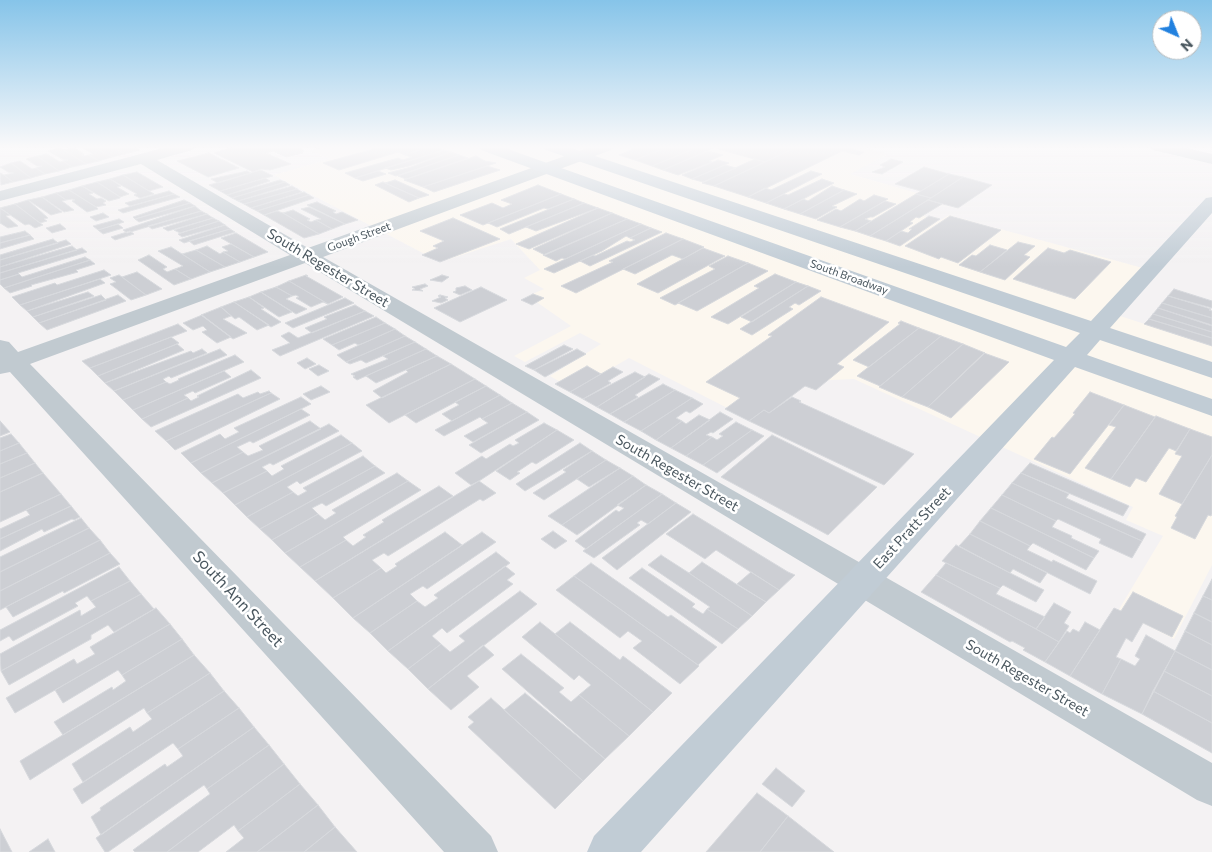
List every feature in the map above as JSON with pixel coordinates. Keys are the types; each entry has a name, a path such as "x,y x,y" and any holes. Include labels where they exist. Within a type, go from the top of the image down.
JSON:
{"main road":[{"name":"South Broadway","path":"596,187 1212,408"},
{"name":"South Broadway","path":"668,187 1212,370"},
{"name":"East Pratt Street","path":"610,852 1095,331 1212,202"}],"street":[{"path":"0,196 35,187"},
{"name":"South Regester Street","path":"192,187 306,256 1212,786"},
{"name":"Gough Street","path":"5,359 306,256 498,187"},
{"name":"South Ann Street","path":"5,359 475,852"}],"shaded area":[{"path":"296,187 895,187 917,193 927,187 944,189 924,216 939,221 949,215 1150,270 1111,313 1212,346 1212,565 1174,639 1118,611 1163,536 1126,520 1133,507 854,379 811,381 751,420 629,358 574,390 550,376 601,344 580,333 525,362 514,356 571,326 528,296 544,289 524,278 540,270 511,239 440,262"}],"building":[{"path":"83,187 104,187 120,197 109,201"},
{"path":"83,187 93,193 89,194 97,199 101,198 106,201 103,203 106,205 96,207 69,190"},
{"path":"104,187 118,187 129,194 120,197"},
{"path":"124,187 142,187 154,194 140,198 134,195 137,194"},
{"path":"142,187 163,187 149,191"},
{"path":"212,187 235,187 220,191"},
{"path":"235,187 252,187 227,195 220,191"},
{"path":"256,187 269,187 232,198 227,195"},
{"path":"269,187 284,187 238,201 232,198"},
{"path":"289,187 297,189 244,204 238,201"},
{"path":"379,187 394,187 419,198 409,202"},
{"path":"394,187 410,187 429,195 419,198"},
{"path":"424,187 450,187 434,192"},
{"path":"534,187 542,187 561,194 483,225 460,215 492,203 503,208 512,204 501,200"},
{"path":"716,187 769,187 748,197"},
{"path":"778,187 797,187 766,203 748,197 765,188 771,190"},
{"path":"806,187 827,187 784,209 766,203 784,194 788,195"},
{"path":"831,187 844,190 800,214 784,209 803,199 808,201"},
{"path":"905,187 928,187 921,191"},
{"path":"928,187 948,187 931,198 916,194"},
{"path":"948,187 989,187 958,208 928,200"},
{"path":"297,189 302,192 251,208 244,204"},
{"path":"69,190 98,209 87,212 72,201 75,200 66,200 56,193"},
{"path":"844,190 857,194 832,206 837,207 816,219 800,214"},
{"path":"169,191 174,194 130,206 125,203"},
{"path":"304,192 309,195 257,211 251,208"},
{"path":"56,193 66,200 62,201 74,210 64,212 42,197"},
{"path":"174,194 180,197 123,213 118,210"},
{"path":"561,194 574,199 548,209 544,208 497,227 488,223"},
{"path":"916,194 931,198 870,236 855,231"},
{"path":"309,195 314,198 264,215 257,211"},
{"path":"874,195 888,199 840,227 817,220 836,209 841,211 860,199 864,201"},
{"path":"42,197 62,212 51,215 28,200"},
{"path":"574,199 584,203 509,234 500,229"},
{"path":"28,200 48,218 44,219 47,221 40,223 15,204"},
{"path":"184,200 190,203 135,219 133,217"},
{"path":"928,200 942,204 919,218 916,217 910,222 913,223 886,241 870,236"},
{"path":"885,201 896,204 873,217 865,219 871,221 855,231 840,227"},
{"path":"317,202 336,211 333,212 336,214 342,212 358,220 345,224 307,205"},
{"path":"190,203 195,206 139,222 135,219"},
{"path":"584,203 598,208 536,231 526,227"},
{"path":"15,204 43,225 35,228 29,224 25,225 0,208"},
{"path":"195,206 201,211 127,233 123,230"},
{"path":"309,207 345,224 332,229 316,220 321,219 301,209"},
{"path":"0,208 10,215 6,216 18,226 8,228 0,223"},
{"path":"598,208 612,213 529,249 516,244"},
{"path":"293,210 310,219 307,220 311,222 316,220 332,229 319,234 283,213"},
{"path":"201,211 207,214 152,229 148,226"},
{"path":"277,211 319,234 304,238 264,215"},
{"path":"103,213 109,217 96,221 90,217"},
{"path":"612,213 627,219 545,255 533,249"},
{"path":"207,214 213,218 168,231 163,228"},
{"path":"929,216 940,219 900,246 886,241 901,231 908,233 912,229 909,229"},
{"path":"950,216 1001,230 958,263 941,257 939,259 905,246"},
{"path":"213,218 219,221 180,233 174,230"},
{"path":"453,218 500,239 440,262 422,255 438,248 433,246 444,241 420,231"},
{"path":"119,219 124,222 98,230 93,226"},
{"path":"627,219 641,224 565,259 562,258 556,261 543,255"},
{"path":"219,221 225,225 182,237 178,234"},
{"path":"60,224 66,229 52,233 46,228"},
{"path":"118,224 123,228 103,234 98,230"},
{"path":"641,224 651,228 630,238 626,236 602,251 554,273 544,269"},
{"path":"225,225 230,229 184,243 179,240"},
{"path":"651,228 662,232 590,266 580,261 627,241 635,240 630,238"},
{"path":"230,229 235,232 194,245 189,241"},
{"path":"25,231 30,235 0,243 0,237"},
{"path":"130,231 134,234 115,240 111,237"},
{"path":"236,233 268,252 254,257 221,238"},
{"path":"666,233 683,239 576,293 561,286 613,262 609,261"},
{"path":"30,235 34,239 0,249 0,243"},
{"path":"53,239 58,243 0,260 0,255"},
{"path":"683,239 704,247 683,259 672,255 635,274 623,269"},
{"path":"66,240 71,244 0,267 0,260"},
{"path":"1018,242 1035,246 1024,255 1030,257 1005,280 980,272"},
{"path":"231,244 254,257 240,262 223,252 228,251 222,247"},
{"path":"990,245 1007,250 980,272 959,265 972,255 976,256"},
{"path":"72,246 77,250 0,273 0,267"},
{"path":"207,246 220,254 223,252 240,262 225,267 196,250"},
{"path":"171,247 210,272 191,279 175,269 183,266 158,251"},
{"path":"82,248 87,252 0,280 0,273"},
{"path":"703,248 725,256 658,293 637,284"},
{"path":"1048,248 1064,253 1070,250 1111,262 1075,299 1013,279"},
{"path":"196,250 225,267 210,272 182,254"},
{"path":"149,255 167,267 163,269 167,272 175,269 191,279 174,285 138,260"},
{"path":"728,256 748,263 675,305 660,298 715,269 709,266"},
{"path":"85,257 90,260 4,288 0,284 0,280 19,274 22,277"},
{"path":"90,260 95,264 76,270 78,272 10,293 4,288"},
{"path":"748,263 768,271 697,311 678,303"},
{"path":"104,270 111,275 20,305 12,297 55,283 57,285"},
{"path":"137,272 162,289 146,295 122,277"},
{"path":"775,274 796,282 728,324 711,317 759,288 754,286"},
{"path":"119,275 146,295 131,300 110,284 116,282 110,278"},
{"path":"306,275 343,297 328,304 289,281"},
{"path":"442,275 449,277 442,282 430,280"},
{"path":"100,279 105,283 27,311 20,305"},
{"path":"289,281 328,304 323,302 311,307 296,298 299,297 296,295 292,296 276,287"},
{"path":"796,282 808,286 752,322 741,317"},
{"path":"425,284 428,286 420,289 423,291 412,290 415,289 412,287"},
{"path":"465,286 472,290 460,295 453,292 456,291 456,288"},
{"path":"808,286 821,291 799,305 795,303 789,307 793,309 752,335 740,329"},
{"path":"276,287 292,296 286,299 307,309 296,314 261,292"},
{"path":"481,287 507,300 460,322 434,308"},
{"path":"1174,289 1212,301 1212,308 1168,296"},
{"path":"88,292 94,296 33,317 27,311"},
{"path":"261,292 292,312 279,317 249,297"},
{"path":"533,294 544,298 532,305 521,300"},
{"path":"101,295 106,300 39,323 33,317"},
{"path":"118,295 126,301 47,330 39,323"},
{"path":"438,296 448,297 445,298 448,300 441,303 432,301 441,297"},
{"path":"1168,296 1211,309 1209,310 1212,311 1212,318 1162,303"},
{"path":"249,297 264,308 261,309 281,322 271,327 234,302"},
{"path":"821,297 889,322 837,364 844,367 816,390 805,386 769,413 764,410 749,421 725,409 740,398 706,382 772,336 768,335"},
{"path":"345,298 354,303 293,328 285,323"},
{"path":"234,302 269,325 257,330 239,317 235,319 221,307"},
{"path":"1162,303 1212,318 1212,325 1158,308"},
{"path":"355,305 365,311 312,333 305,328 327,319 324,317"},
{"path":"221,307 231,316 223,319 247,333 233,339 201,315"},
{"path":"1158,308 1212,326 1212,332 1153,314"},
{"path":"365,311 374,316 280,356 272,350 290,343 281,336 289,332 298,338"},
{"path":"1153,314 1212,332 1212,338 1149,319"},
{"path":"202,315 231,337 217,343 202,332 207,330 203,326 193,330 183,323"},
{"path":"376,317 385,323 332,345 323,339"},
{"path":"1149,319 1212,338 1212,346 1144,324"},
{"path":"901,321 919,328 869,367 853,360 900,324 898,323"},
{"path":"385,323 395,329 364,343 358,345 355,343 339,350 332,345"},
{"path":"178,324 187,331 90,368 82,361"},
{"path":"919,328 941,336 880,386 857,376"},
{"path":"395,329 405,336 346,362 337,355"},
{"path":"405,336 415,342 366,363 361,360 350,364 346,362"},
{"path":"941,336 963,344 902,397 879,387"},
{"path":"171,337 179,343 98,376 90,368"},
{"path":"415,342 426,349 357,380 351,374 388,359 383,356"},
{"path":"177,344 184,350 105,383 98,376"},
{"path":"963,344 985,353 928,407 902,397"},
{"path":"564,345 573,349 534,370 525,366"},
{"path":"202,349 207,353 114,391 105,383 191,351 193,353"},
{"path":"220,349 227,355 171,378 169,376 163,379 166,382 123,400 114,391"},
{"path":"426,349 437,356 376,383 366,376"},
{"path":"577,349 586,354 545,377 534,370"},
{"path":"984,353 1009,362 951,418 928,407"},
{"path":"235,355 244,362 133,410 123,400 166,382 170,384"},
{"path":"437,356 451,364 382,398 373,391 408,372 406,370"},
{"path":"307,358 316,364 305,369 297,363"},
{"path":"451,364 475,379 389,423 366,405"},
{"path":"319,365 329,371 318,376 309,369"},
{"path":"587,366 601,374 570,392 555,384"},
{"path":"613,367 623,372 608,381 611,383 583,399 570,392"},
{"path":"251,370 261,378 151,427 142,419 188,398 191,401 199,397 197,396"},
{"path":"224,371 231,377 195,393 193,391 184,395 188,398 142,419 133,410"},
{"path":"635,372 645,377 597,407 583,399"},
{"path":"649,374 660,379 635,395 638,397 610,414 597,407"},
{"path":"475,379 486,386 416,423 405,415"},
{"path":"663,384 675,390 624,422 610,414"},
{"path":"321,386 330,392 311,400 303,394"},
{"path":"486,386 500,395 452,421 442,414 459,405 455,402"},
{"path":"675,390 692,398 641,431 624,422"},
{"path":"269,391 271,393 166,441 155,431 238,394 243,398 258,392 260,394"},
{"path":"1090,392 1124,405 1070,474 1034,459 1052,437 1054,438 1075,414 1073,413"},
{"path":"271,393 280,399 175,450 166,441"},
{"path":"500,395 512,403 444,436 435,430"},
{"path":"301,397 311,404 191,463 181,453 220,434 225,439 239,432 234,428"},
{"path":"792,397 801,401 799,402 914,454 884,485 749,421 764,410 769,413"},
{"path":"692,398 703,404 690,413 686,411 676,418 682,421 656,440 641,431"},
{"path":"512,403 527,412 473,442 464,436 488,423 482,419"},
{"path":"1124,405 1155,417 1111,479 1085,468 1116,427 1109,425"},
{"path":"301,409 310,415 253,443 250,441 237,447 243,452 201,473 191,463"},
{"path":"527,412 539,420 481,453 469,445"},
{"path":"720,412 733,419 713,433 711,432 706,435 712,437 686,456 671,448"},
{"path":"699,415 710,420 671,448 656,440 682,421 686,424"},
{"path":"1156,416 1190,429 1176,451 1169,448 1146,482 1136,478 1130,487 1111,479"},
{"path":"0,421 10,432 0,436"},
{"path":"310,421 321,429 212,483 201,473 243,452 248,456 263,450 259,446"},
{"path":"736,422 752,430 703,465 686,456 712,437 717,440 723,436 719,434"},
{"path":"544,423 557,430 479,481 471,485 455,473 482,456 486,459 510,444 513,446 519,443 515,440"},
{"path":"329,424 339,431 273,465 270,463 262,467 267,471 223,493 212,483"},
{"path":"1190,429 1212,437 1212,455 1182,504 1159,494 1182,456 1175,454"},
{"path":"557,430 574,440 536,464 532,462 517,472 520,473 510,480 496,471"},
{"path":"752,430 764,436 717,473 703,465"},
{"path":"11,434 19,443 0,451 0,438"},
{"path":"341,435 352,443 235,505 223,493 267,471 272,476 284,469 281,466"},
{"path":"772,435 877,487 828,535 721,477"},
{"path":"19,443 27,453 0,464 0,451"},
{"path":"352,443 362,451 300,484 297,481 287,487 293,492 247,517 235,505"},
{"path":"580,443 592,451 525,491 516,484"},
{"path":"592,451 606,460 544,500 533,493 566,472 563,470"},
{"path":"27,453 35,463 0,478 0,464"},
{"path":"1212,455 1212,514 1211,516 1208,515 1195,539 1171,528 1177,517 1175,516"},
{"path":"363,456 375,466 260,529 247,517 293,492 298,496 307,491 303,488"},
{"path":"606,460 620,468 589,487 577,479"},
{"path":"35,463 43,473 0,492 0,478"},
{"path":"1030,463 1129,506 1123,516 1021,473"},
{"path":"375,466 385,473 326,506 322,503 312,508 318,514 272,540 260,529"},
{"path":"620,468 633,476 562,525 548,516"},
{"path":"43,473 61,494 0,522 0,492"},
{"path":"397,473 408,481 285,553 272,540 318,514 325,520 336,513 332,510"},
{"path":"1021,473 1069,494 1066,498 1146,534 1142,541 1012,483"},
{"path":"633,476 646,485 577,535 562,525"},
{"path":"408,481 421,490 343,537 346,540 300,567 285,553"},
{"path":"479,481 496,493 483,501 480,499 388,556 384,553 372,560 381,568 333,598 315,581"},
{"path":"1012,483 1142,541 1132,558 1099,543 1101,539 1058,519 1056,521 1002,495"},
{"path":"646,485 662,494 586,549 575,541 616,510 619,512 624,508 617,505"},
{"path":"439,486 453,496 315,581 300,567 346,540 353,546 366,537 363,535 384,522 382,520"},
{"path":"61,494 71,506 0,539 0,529 30,515 26,510"},
{"path":"662,494 676,503 648,524 641,520 637,523 640,525 594,558 583,551"},
{"path":"1002,495 1056,521 1052,527 1099,551 1094,558 991,508"},
{"path":"676,503 691,512 617,570 602,558"},
{"path":"71,506 80,517 44,532 42,529 0,551 0,539"},
{"path":"991,508 1094,558 1086,570 1033,543 1030,546 980,521"},
{"path":"693,514 795,575 779,590 716,550 705,559 666,534"},
{"path":"81,518 89,528 0,572 0,557"},
{"path":"980,521 1030,546 1027,550 1097,581 1090,594 970,534"},
{"path":"89,528 100,540 0,591 0,572"},
{"path":"553,531 567,541 555,549 541,539"},
{"path":"445,532 462,545 353,618 333,598 381,568 386,573 397,566 395,564"},
{"path":"482,532 496,542 427,589 423,586 410,594 417,601 370,633 353,618"},
{"path":"970,534 1047,573 1040,583 1013,569 1010,573 959,546"},
{"path":"100,540 110,553 0,610 0,591"},
{"path":"956,545 1044,590 1036,602 1003,585 1000,588 942,561"},
{"path":"496,552 510,563 388,651 370,633 417,601 425,607 438,598 434,595"},
{"path":"110,553 120,564 13,617 6,607"},
{"path":"661,555 752,616 738,629 707,609 710,607 648,565"},
{"path":"702,562 766,602 752,616 689,573"},
{"path":"591,563 668,617 671,615 717,647 698,665 574,576"},
{"path":"946,563 1000,588 996,594 1045,617 1036,629 936,575"},
{"path":"505,566 515,574 507,580 513,584 447,633 442,628 432,636 441,644 408,669 388,651"},
{"path":"119,567 130,581 91,601 87,596 75,603 78,606 13,641 9,636 0,641 0,630"},
{"path":"642,568 695,604 692,607 703,614 707,609 738,629 722,644 629,578"},
{"path":"751,572 779,590 766,602 737,584"},
{"path":"936,575 1059,642 1045,662 1023,650 1025,648 1012,641 1010,642 921,592"},
{"path":"574,576 699,666 680,684 633,648 642,641 628,631 620,638 556,590"},
{"path":"1212,579 1212,600 1203,596"},
{"path":"130,581 141,594 1,671 0,654 80,610 81,616 96,607 91,601"},
{"path":"520,591 537,604 428,689 408,669 441,644 450,652 465,641 459,636"},
{"path":"1133,592 1183,616 1172,637 1143,623 1132,642 1126,638 1116,657 1121,659 1102,694 1070,676 1114,608 1121,611"},
{"path":"141,594 154,609 114,632 108,625 91,635 91,639 9,685 1,671"},
{"path":"1203,596 1212,600 1212,622 1194,613"},
{"path":"1054,603 1071,612 1064,623 1069,626 1059,642 1036,629"},
{"path":"156,608 170,624 15,713 6,698 74,659 77,664 95,654 90,647"},
{"path":"1194,613 1212,622 1212,645 1185,631"},
{"path":"540,622 653,712 629,736 579,695 591,685 579,675 574,680 522,637"},
{"path":"570,622 620,660 623,656 672,693 653,712 555,634"},
{"path":"1085,622 1100,630 1070,676 1045,662 1067,631 1070,633 1073,629 1079,632"},
{"path":"170,624 182,639 122,675 118,670 63,703 55,690"},
{"path":"1185,631 1212,645 1212,670 1175,651"},
{"path":"1146,635 1175,651 1142,714 1102,694 1121,659 1135,666 1140,659 1135,656"},
{"path":"182,639 194,655 63,735 54,722 112,687 113,690 126,681 122,675"},
{"path":"483,645 494,655 467,676 479,687 451,710 428,689"},
{"path":"1175,651 1212,670 1212,696 1164,671"},
{"path":"521,654 564,688 559,692 571,702 579,695 629,736 605,759 502,669"},
{"path":"194,655 210,673 147,713 144,708 30,780 20,761"},
{"path":"1164,671 1212,696 1212,723 1153,691"},
{"path":"210,673 224,691 83,782 72,764 130,727 133,732 152,719 147,713"},
{"path":"224,691 239,708 178,749 173,743 82,804 73,789"},
{"path":"1153,691 1212,723 1212,753 1142,714"},
{"path":"525,693 605,759 583,781 504,710"},
{"path":"491,698 583,781 555,809 468,727 474,722 468,717"},
{"path":"239,708 254,727 101,835 91,817 101,810 100,808 165,764 167,767 183,756 178,749"},
{"path":"254,727 269,745 207,789 204,785 108,852 105,852 96,838"},
{"path":"269,745 284,764 167,852 135,852 133,850 210,794 207,789"},
{"path":"284,764 300,784 238,831 234,825 198,852 167,852"},
{"path":"776,768 805,791 792,807 762,784"},
{"path":"300,784 318,805 257,852 226,852 244,838 238,831"},
{"path":"757,793 788,816 760,852 706,852"},
{"path":"318,805 335,827 304,852 257,852"},
{"path":"788,816 834,852 760,852"},
{"path":"335,827 357,852 304,852"},
{"path":"0,829 12,852 0,852"},
{"path":"48,839 55,852 29,852"}]}
